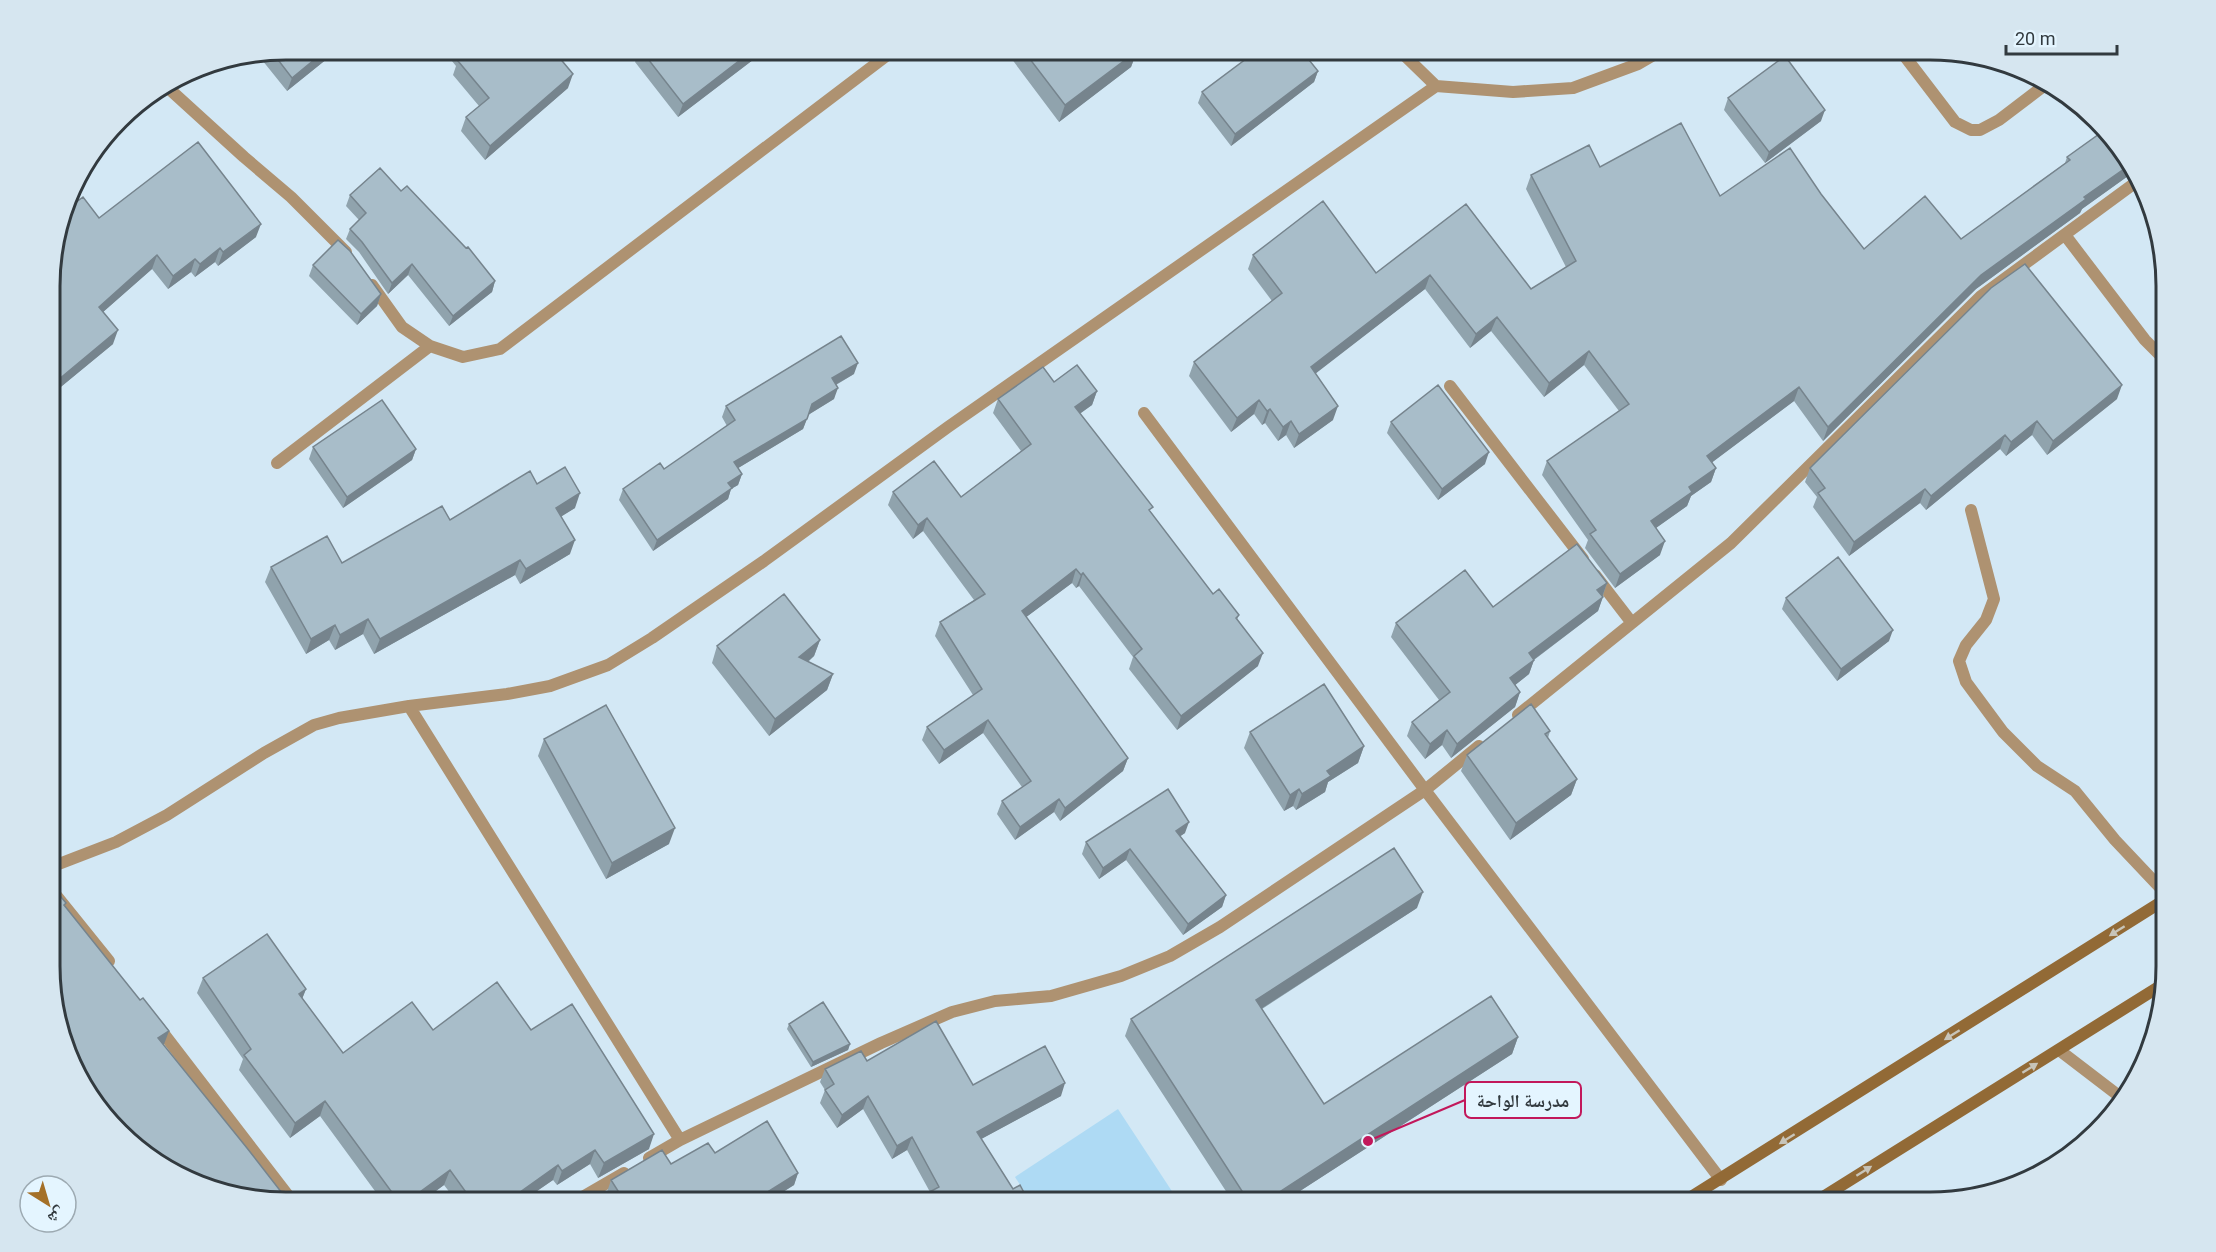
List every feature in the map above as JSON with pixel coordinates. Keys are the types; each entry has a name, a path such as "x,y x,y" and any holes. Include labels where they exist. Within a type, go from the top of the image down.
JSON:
{"main road":[{"path":"1700,1192 2156,906"},
{"path":"1831,1192 2155,989"}],"street":[{"path":"364,275 402,327 430,345 463,357 500,349 881,60"},
{"path":"1409,60 1436,86"},
{"path":"60,864 116,842 167,815 264,753 314,725 339,718 409,706 507,694 550,686 608,665 652,638 764,561 948,427 1436,86 1513,92 1573,88 1645,60"},
{"path":"1908,60 1955,122 1971,130 1980,130 1999,120 2040,89"},
{"path":"171,91 291,197 352,257"},
{"path":"1506,725 1731,543 1981,296 2132,185"},
{"path":"2065,235 2145,340 2156,351"},
{"path":"277,463 430,345"},
{"path":"1450,386 1632,623"},
{"path":"1144,413 1425,790 1721,1180"},
{"path":"1971,510 1994,598 1986,620 1966,645 1959,661 1966,682 2003,732 2037,766 2075,791 2115,840 2156,883"},
{"path":"409,706 680,1140"},
{"path":"592,1192 680,1140 881,1042 952,1012 995,1001 1051,996 1120,976 1170,956 1220,927 1425,790 1488,740"},
{"path":"60,900 114,967"},
{"path":"149,1014 285,1192"},
{"path":"2059,1050 2116,1094"}],"shaded area":[{"path":"1118,1109 1172,1192 1025,1192 1015,1177"}],"building":[{"path":"278,60 314,60 292,78"},
{"path":"561,60 573,74 490,146 466,117 489,98 458,61"},
{"path":"649,60 740,60 683,104"},
{"path":"1031,60 1125,60 1065,105"},
{"path":"1245,60 1309,60 1318,71 1235,134 1202,92"},
{"path":"1780,60 1788,60 1825,110 1769,152 1728,98"},
{"path":"1681,123 1720,196 1790,148 1821,194 1864,249 1925,196 1961,239 2070,160 2067,157 2098,135 2124,169 1981,275 1828,427 1799,387 1707,456 1716,468 1689,487 1692,492 1651,521 1665,541 1620,574 1590,534 1596,530 1547,461 1629,404 1589,351 1549,383 1497,317 1476,334 1430,275 1311,367 1338,406 1299,434 1291,421 1283,427 1270,409 1267,411 1259,400 1237,418 1194,362 1282,293 1253,255 1323,201 1376,273 1466,204 1531,289 1576,261 1531,175 1589,145 1600,167"},
{"path":"198,142 261,224 223,252 220,248 200,264 195,259 173,276 157,255 99,307 118,330 60,378 60,272 64,242 76,202 83,197 99,218"},
{"path":"380,168 401,191 407,186 466,248 468,247 495,281 453,316 412,264 392,283 350,229 366,213 350,195"},
{"path":"338,240 350,251 381,294 361,314 313,265"},
{"path":"2025,264 2122,385 2053,441 2037,421 2011,442 2005,435 1931,496 1925,489 1854,542 1818,493 1825,488 1810,468 1991,288"},
{"path":"841,336 858,363 832,378 838,388 812,404 807,419 734,462 742,474 728,483 732,488 657,540 623,489 660,463 664,469 735,420 726,406"},
{"path":"1077,365 1097,391 1075,407 1153,507 1149,510 1213,594 1219,589 1239,615 1236,618 1263,653 1181,716 1134,656 1142,649 1083,573 1081,575 1076,569 1022,611 1128,758 1065,808 1059,799 1020,827 1002,801 1031,781 988,720 944,750 927,727 982,689 940,622 985,594 927,518 918,525 893,492 934,461 961,497 1031,444 998,399 1043,367 1054,382"},
{"path":"1438,385 1489,452 1442,489 1391,422"},
{"path":"382,400 416,449 347,497 313,447"},
{"path":"565,467 580,493 556,508 575,540 526,569 520,560 380,639 368,619 340,635 335,625 311,639 271,567 327,536 342,563 442,506 450,520 530,471 537,484"},
{"path":"1577,544 1607,583 1597,590 1603,597 1529,653 1534,660 1510,678 1520,692 1457,744 1447,730 1430,744 1412,722 1450,692 1396,623 1465,570 1493,607"},
{"path":"1838,557 1893,630 1841,669 1786,598"},
{"path":"784,594 820,640 799,657 833,674 775,719 717,646"},
{"path":"1324,684 1364,746 1327,771 1331,776 1302,794 1299,789 1290,795 1250,732"},
{"path":"1531,704 1550,731 1545,734 1577,779 1516,823 1467,755"},
{"path":"606,705 675,828 612,863 544,739"},
{"path":"1168,789 1189,822 1176,831 1226,895 1188,924 1130,849 1103,868 1086,842"},
{"path":"1394,848 1423,892 1256,1000 1324,1104 1491,996 1518,1037 1279,1192 1243,1192 1131,1019"},
{"path":"60,896 66,903 64,905 140,1000 143,998 169,1031 158,1038 281,1192 242,1188 200,1175 173,1162 126,1126 98,1091 77,1052 64,1010 60,980"},
{"path":"267,934 306,989 299,994 343,1053 412,1002 433,1030 497,982 531,1030 572,1004 654,1134 604,1163 595,1150 562,1171 558,1165 520,1192 466,1192 450,1170 420,1192 392,1192 325,1101 295,1123 244,1055 251,1049 203,978"},
{"path":"823,1002 850,1044 813,1062 789,1024"},
{"path":"936,1021 973,1085 1045,1046 1065,1083 977,1132 1013,1189 1020,1185 1024,1192 930,1192 939,1187 912,1137 897,1146 868,1096 842,1115 825,1090 834,1084 825,1069 861,1051 867,1061"},
{"path":"767,1121 798,1173 768,1192 619,1192 611,1180 662,1150 671,1164 708,1143 715,1153"}],"place":[{"name":"مدرسة الواحة","path":"1368,1141"}]}
